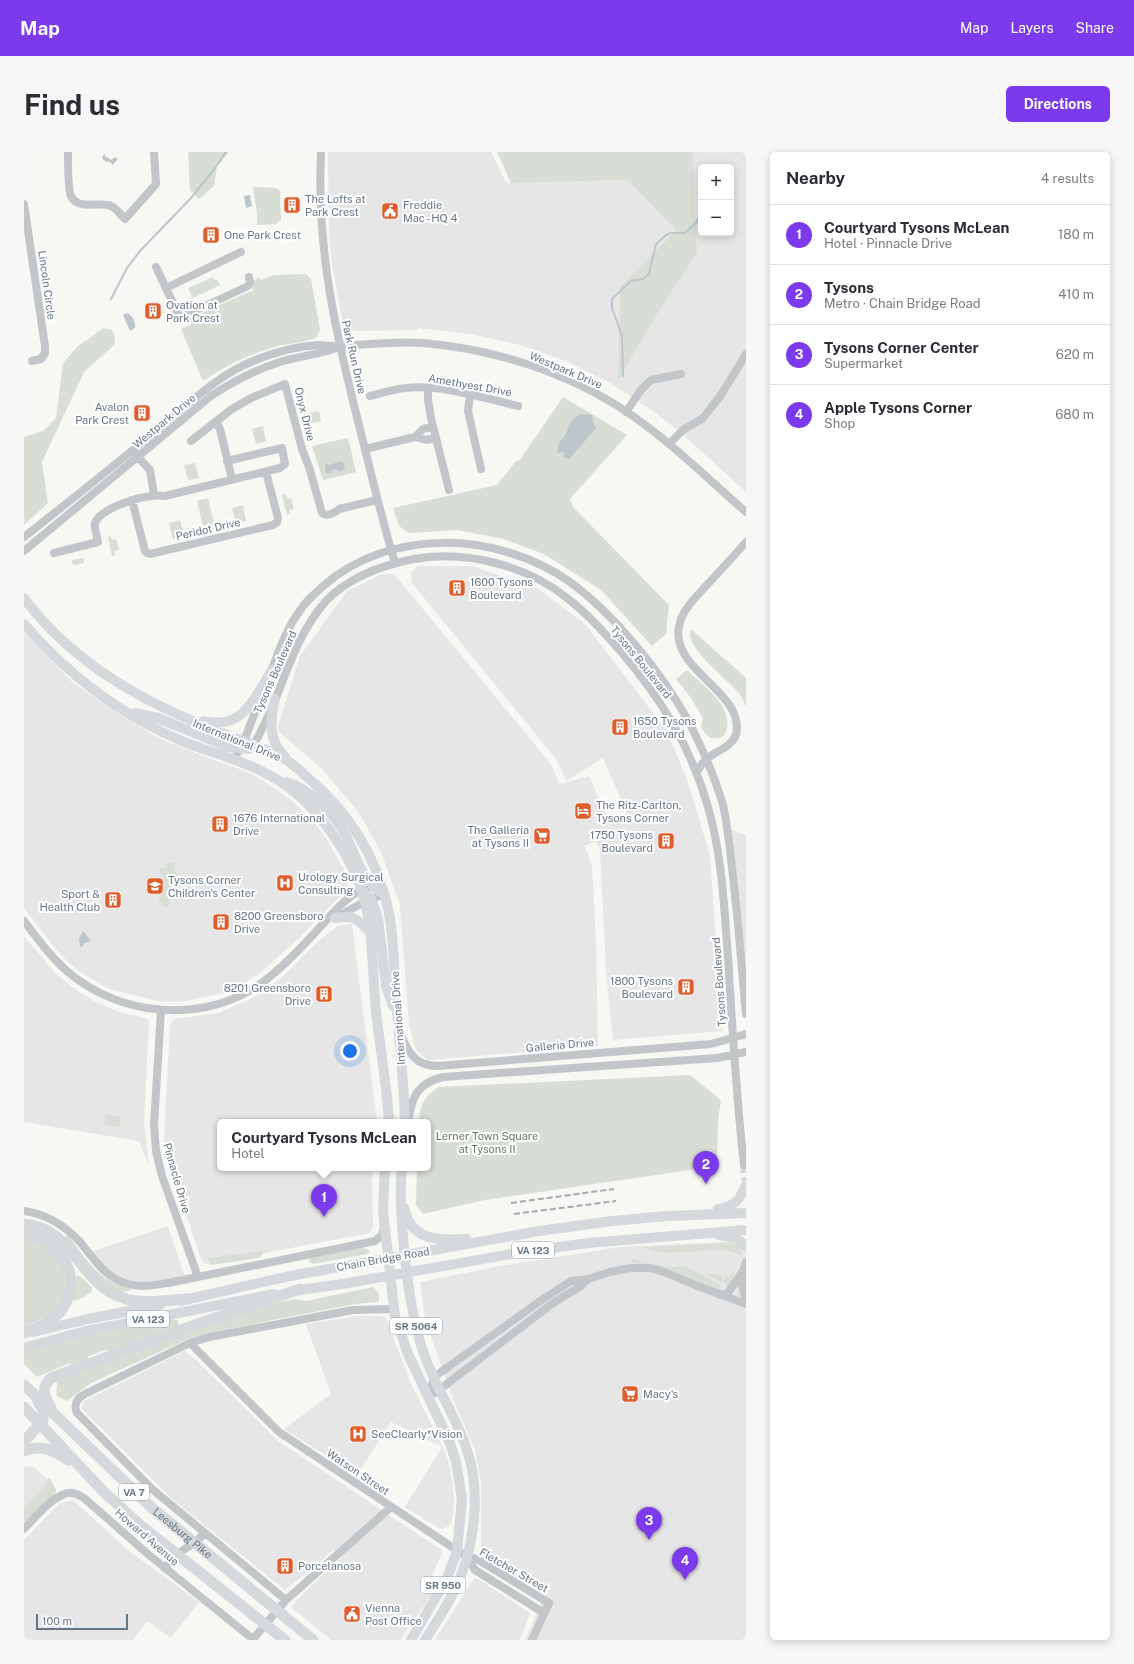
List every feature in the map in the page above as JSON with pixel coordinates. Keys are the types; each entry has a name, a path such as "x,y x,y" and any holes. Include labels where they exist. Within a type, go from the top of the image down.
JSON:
{"highway":[{"path":"24,1224 36,1226 55,1235 69,1247 89,1276 98,1284 118,1297 132,1301 187,1299"},
{"path":"24,1234 45,1241 58,1251 67,1265 70,1282 67,1300 58,1314 42,1325 24,1334"},
{"path":"55,1416 44,1395 45,1385 51,1378 192,1326 300,1289"},
{"path":"24,1442 41,1425 44,1416 42,1409 27,1388"},
{"name":"Leesburg Pike","path":"27,1388 114,1472 176,1529 313,1640"},
{"name":"Leesburg Pike","path":"24,1407 123,1510 175,1554 285,1640"},
{"path":"24,1451 36,1447 49,1449 86,1473"}],"main road":[{"name":"International Drive","path":"24,598 65,644 95,668 136,693 168,710 246,745 279,756 292,764 333,801 349,820 367,851 376,884 384,894 391,924 406,1119"},
{"name":"International Drive","path":"24,624 39,642 100,696 164,732 256,769 276,779 304,802 330,831 348,860 360,890 368,900 369,931 388,1119"},
{"path":"168,710 217,723 224,723 233,720 241,716 272,670"},
{"path":"275,699 271,720 273,739 278,748 292,764"},
{"path":"126,710 158,718 229,747 246,745"},
{"path":"276,779 290,783 306,791 329,812 345,834 376,884"},
{"path":"368,900 378,918 386,986 398,1021"},
{"path":"335,918 347,916 353,917 369,931"},
{"path":"385,1171 383,1193 384,1226 388,1258"},
{"path":"402,1171 400,1193 405,1255"},
{"path":"667,1216 731,1206 738,1202 746,1185"},
{"path":"400,1193 405,1214 410,1224 414,1229 427,1237 451,1240 496,1239"},
{"name":"Chain Bridge Road","path":"24,1334 290,1276 496,1239 574,1226 667,1216 743,1214"},
{"name":"Chain Bridge Road","path":"24,1348 82,1332 300,1289 523,1252 588,1243 746,1229"},
{"path":"710,1232 736,1238 746,1246"},
{"name":"SR 5064","path":"405,1255 419,1337 427,1362 467,1447 474,1484 474,1518 467,1557"},
{"name":"SR 5064","path":"388,1258 394,1309 408,1354 450,1443 460,1480 462,1499 457,1551"},
{"name":"SR 950","path":"411,1640 447,1578 457,1551"},
{"name":"SR 950","path":"425,1640 455,1590 467,1557"}],"street":[{"path":"68,152 70,195 76,202 86,204 103,204 113,207 125,219 156,184 154,152"},
{"name":"Park Run Drive","path":"321,152 320,191 323,247 328,287 339,347 377,500 395,563"},
{"name":"Lincoln Circle","path":"24,204 45,346 45,353 41,359 32,361"},
{"path":"166,288 241,252"},
{"path":"156,267 180,318 248,286 250,282 249,277"},
{"name":"Westpark Drive","path":"24,551 211,396 227,385 278,362 339,347 379,343 422,343 483,352 527,364 597,394 626,412 669,444 746,512"},
{"name":"Westpark Drive","path":"24,537 207,389 243,366 268,355 303,347 320,345 339,347"},
{"path":"669,444 683,430 703,418 721,395 746,354"},
{"path":"626,412 641,390 651,380 681,374"},
{"name":"Onyx Drive","path":"192,441 232,409 251,398 285,384 320,510 324,515 328,515 339,509 377,500"},
{"name":"Amethyest Drive","path":"370,396 405,388 428,388 470,394 518,406"},
{"path":"428,388 428,400 433,427 449,490"},
{"path":"470,394 468,411 482,469"},
{"path":"216,422 220,429 232,479"},
{"path":"415,437 423,429 433,427"},
{"path":"365,449 415,437 426,440 436,438"},
{"path":"54,552 98,542 95,525 98,518 114,508 132,500 154,495 165,496 266,472 280,468 285,464 282,448 227,461"},
{"path":"132,450 150,470 154,495"},
{"name":"Peridot Drive","path":"132,500 145,551 150,554 273,525 277,522 278,518 266,472"},
{"path":"697,772 706,759 725,748 732,741 738,728 738,715 731,702 685,653 679,640 679,630 682,618 692,602 746,542"},
{"name":"Tysons Boulevard","path":"246,745 286,633 301,608 309,599 344,570 368,557 391,549 417,544 439,543 456,543 490,547 541,565 569,582 612,620 631,641 667,687 689,722 706,759 718,790 728,829 746,1014"},
{"name":"Tysons Boulevard","path":"234,760 246,745 275,699 304,631 327,601 346,585 370,571 395,563 427,557 474,558 517,570 543,582 565,596 588,615 656,696 675,726 697,772 714,830 720,869 734,1038 737,1107 744,1165"},
{"path":"690,755 706,759"},
{"path":"24,922 53,958 76,979 104,996 130,1005 161,1010 178,1010 204,1007 231,999 266,980 282,966 333,912 360,890 376,884"},
{"path":"321,926 368,900 384,894"},
{"name":"Pinnacle Drive","path":"161,1010 154,1125 156,1151 162,1176 198,1277"},
{"name":"Galleria Drive","path":"398,1021 409,1053 421,1063 428,1066 711,1044 746,1034"},
{"name":"Galleria Drive","path":"407,1119 411,1102 417,1091 428,1082 443,1077 695,1060 735,1055 746,1052"},
{"path":"24,1211 40,1214 66,1229 104,1272 120,1281 139,1286 149,1286 198,1277 375,1241 382,1235 384,1226"},
{"path":"746,1262 743,1271 742,1290 746,1299"},
{"path":"428,1398 434,1376 508,1323 571,1281 588,1279 630,1268 651,1268 746,1304"},
{"path":"720,1295 728,1293 743,1271"},
{"path":"428,1398 553,1303 581,1286 588,1279"},
{"path":"286,1600 152,1490 77,1413 75,1409 76,1404 82,1396 89,1392 190,1343 209,1337 352,1310 394,1309"},
{"name":"Watson Street","path":"190,1343 279,1432 391,1507 286,1600 265,1624 254,1640"},
{"path":"114,1472 141,1478"},
{"name":"Howard Avenue","path":"24,1529 57,1498 72,1492 84,1498 166,1569 254,1640"},
{"name":"Fletcher Street","path":"391,1507 457,1551 467,1557 477,1559 549,1603 544,1613 475,1570 467,1557"},
{"path":"176,1529 189,1531 195,1526"},
{"path":"166,1569 168,1562 175,1554 194,1543 204,1533"},
{"path":"166,1569 178,1561 187,1562"},
{"path":"242,1582 251,1571"},
{"path":"532,1640 544,1613"}],"shaded area":[{"path":"328,152 491,152 506,183 627,180 676,230 620,287 618,379 654,319 697,253 693,152 746,152 746,492 680,432 649,408 610,383 566,361 520,345 471,334 418,328 417,330 354,331 346,324 343,324 332,264 329,232"},
{"path":"104,154 105,157 111,160 115,157 118,159 113,165 108,161 106,162 102,158"},
{"path":"250,195 252,206 246,208 244,196"},
{"path":"127,313 134,319 135,324 135,328 130,331 123,315"},
{"path":"582,414 592,415 594,425 597,427 569,459 563,457 565,452 557,453 559,442 565,435 572,420"},
{"path":"341,461 343,462 345,468 344,470 339,471 336,469 332,470 331,473 326,473 326,464 330,465"},
{"path":"417,566 472,566 538,589 585,624 667,731 688,782 710,856 722,1031 613,1040 606,971 600,851 596,841 584,846 592,864 596,941 598,1046 428,1060 416,1050 409,1025 400,905 381,852 357,810 323,770 277,730 300,656 347,591 382,574 394,574 550,763 560,784 589,776 610,823 628,816 603,758 566,781 556,759 412,583 411,573"},
{"path":"24,632 72,682 119,714 158,738 242,770 261,779 291,800 313,821 324,835 348,879 347,889 299,938 260,973 223,993 186,1001 162,1002 109,989 80,972 68,962 54,947 24,908"},
{"path":"728,829 746,835 746,1016"},
{"path":"352,924 377,1119 217,1119 217,1171 373,1171 373,1227 370,1233 206,1264 201,1259 169,1164 164,1139 170,1026 175,1019 218,1013 251,999 280,979 322,938 338,926"},
{"path":"83,931 91,941 85,943 82,947 80,946 79,939"},
{"path":"24,936 55,973 76,990 94,1001 119,1012 145,1018 149,1021 144,1122 149,1166 139,1141 24,1122"},
{"path":"168,1226 186,1280 148,1287 114,1278 90,1252"},
{"path":"746,1241 746,1640 525,1640 546,1592 481,1550 481,1482 475,1450 453,1399 425,1319 420,1282 500,1266 620,1247"},
{"path":"358,1316 381,1316 386,1318 411,1384 442,1445 448,1460 454,1500 453,1517 451,1524 447,1527 442,1529 437,1527 405,1507 442,1447 391,1422 357,1475 284,1429 331,1394 306,1324"},
{"path":"185,1351 278,1441 443,1551 426,1589 432,1594 400,1640 331,1640 291,1607 311,1586 343,1557 334,1550 285,1590 171,1498 82,1409 83,1403 86,1400"},
{"path":"24,1467 35,1468 53,1485 24,1515"},
{"path":"73,1500 129,1551 199,1602 171,1638 147,1621 133,1640 24,1640 24,1540 60,1503"},
{"path":"475,1577 530,1613 520,1640 435,1640"}],"green space":[{"path":"188,152 229,152 217,167 214,186 199,199 190,190"},
{"path":"497,152 693,152 697,253 654,319 618,380 620,287 676,230 627,180 511,183"},
{"path":"253,187 277,188 280,191 281,220 276,224 257,225 257,213"},
{"path":"306,274 311,279 320,330 317,337 303,342 278,346 257,353 239,360 203,381 181,329 191,325 189,319 253,290 252,287 254,281 259,277 261,280 273,275"},
{"path":"213,277 215,280 217,279 220,285 193,298 188,288"},
{"path":"104,328 112,330 115,337 114,345 84,372 42,462 48,503 24,525 24,437 43,431 56,418 63,363 78,346"},
{"path":"563,397 627,435 570,499 573,507 669,605 666,634 652,646 601,590 544,554 503,539 458,530 409,533 399,526 393,508 497,485 516,461 519,461"},
{"path":"319,411 321,421 306,425 304,414"},
{"path":"263,426 266,441 256,444 252,429"},
{"path":"348,438 356,472 323,480 312,446"},
{"path":"195,463 199,478 188,480 184,465"},
{"path":"286,494 287,499 291,498 294,509 289,510 290,514 287,515 282,495"},
{"path":"208,498 215,527 204,530 197,501"},
{"path":"243,505 246,521 236,523 232,508"},
{"path":"180,520 184,536 173,539 169,523"},
{"path":"111,536 112,540 116,539 119,550 115,551 115,555 112,556 108,537"},
{"path":"83,558 84,563 73,565 72,560"},
{"path":"691,629 746,678 746,707 741,696 736,690 700,654 690,636"},
{"path":"687,670 718,699 727,717 727,726 724,736 716,739 710,738 701,727 703,718 691,698 676,679"},
{"path":"168,862 175,863 174,870 183,881 165,895 171,904 165,908 158,898 161,896 163,877 159,872 160,868 165,868"},
{"name":"Lerner Town Square at Tysons II","path":"690,1075 721,1100 718,1120 717,1166 485,1200 423,1214 416,1205 417,1171 431,1171 431,1119 419,1119 420,1110 426,1098 438,1087"},
{"path":"106,1114 121,1117 120,1127 104,1124"},
{"path":"66,1236 69,1236 89,1262 102,1275 120,1285 132,1289 122,1292 107,1286 83,1261 65,1238"},
{"path":"24,1237 49,1246 64,1268 66,1289 59,1307 51,1314 24,1327"},
{"path":"731,1243 740,1248 742,1255 730,1251 717,1250 667,1253 643,1247"},
{"path":"363,1248 369,1250 370,1252 367,1254 313,1264 309,1261 310,1257"},
{"path":"263,1251 263,1254 259,1258 211,1265 207,1258"},
{"path":"632,1259 670,1267 686,1267 720,1285 721,1290 665,1268 649,1264 632,1263"},
{"path":"705,1273 722,1275 722,1283"},
{"path":"731,1274 735,1274 729,1287 727,1288 724,1282 724,1275 729,1277"},
{"path":"77,1275 87,1282 92,1288 92,1291 80,1299 72,1300"},
{"path":"373,1287 378,1293 378,1302 356,1304 212,1332 188,1339 91,1383 67,1401 57,1396 57,1381 265,1305 296,1299 306,1301"},
{"path":"173,1319 177,1320 179,1323 177,1326 114,1349 111,1352 106,1350 89,1356 85,1361 70,1367 70,1363 37,1377 24,1364 24,1352 94,1334"},
{"path":"50,1478 56,1490 55,1494 24,1522 24,1507 46,1486 47,1479"}],"waterway":[{"path":"111,299 127,268 140,251 191,198 226,152"},
{"path":"623,376 622,336 612,308 612,299 631,281 643,279 649,274 656,244 670,233 685,233 696,223 698,218"}],"tunnel":[{"path":"744,1165 746,1183"}],"railway":[{"path":"511,1203 614,1189"},
{"path":"514,1214 616,1201"}],"place":[{"name":"The Lofts at Park Crest","path":"292,205"},
{"name":"Freddie Mac - HQ 4","path":"390,211"},
{"name":"One Park Crest","path":"211,235"},
{"name":"Ovation at Park Crest","path":"153,311"},
{"name":"Avalon Park Crest","path":"142,413"},
{"name":"1600 Tysons Boulevard","path":"457,588"},
{"name":"1650 Tysons Boulevard","path":"620,727"},
{"name":"The Ritz-Carlton, Tysons Corner","path":"583,811"},
{"name":"1676 International Drive","path":"220,824"},
{"name":"The Galleria at Tysons II","path":"542,836"},
{"name":"1750 Tysons Boulevard","path":"666,841"},
{"name":"Urology Surgical Consulting","path":"285,883"},
{"name":"Tysons Corner Children's Center","path":"155,886"},
{"name":"Sport & Health Club","path":"113,900"},
{"name":"8200 Greensboro Drive","path":"221,922"},
{"name":"1800 Tysons Boulevard","path":"686,987"},
{"name":"8201 Greensboro Drive","path":"324,994"},
{"name":"Tysons","path":"706,1184"},
{"name":"Courtyard Tysons McLean","path":"324,1217"},
{"name":"Macy's","path":"630,1394"},
{"name":"SeeClearly*Vision","path":"358,1434"},
{"name":"Tysons Corner Center","path":"649,1540"},
{"name":"Porcelanosa","path":"285,1566"},
{"name":"Apple Tysons Corner","path":"685,1580"},
{"name":"Vienna Post Office","path":"352,1614"}]}
